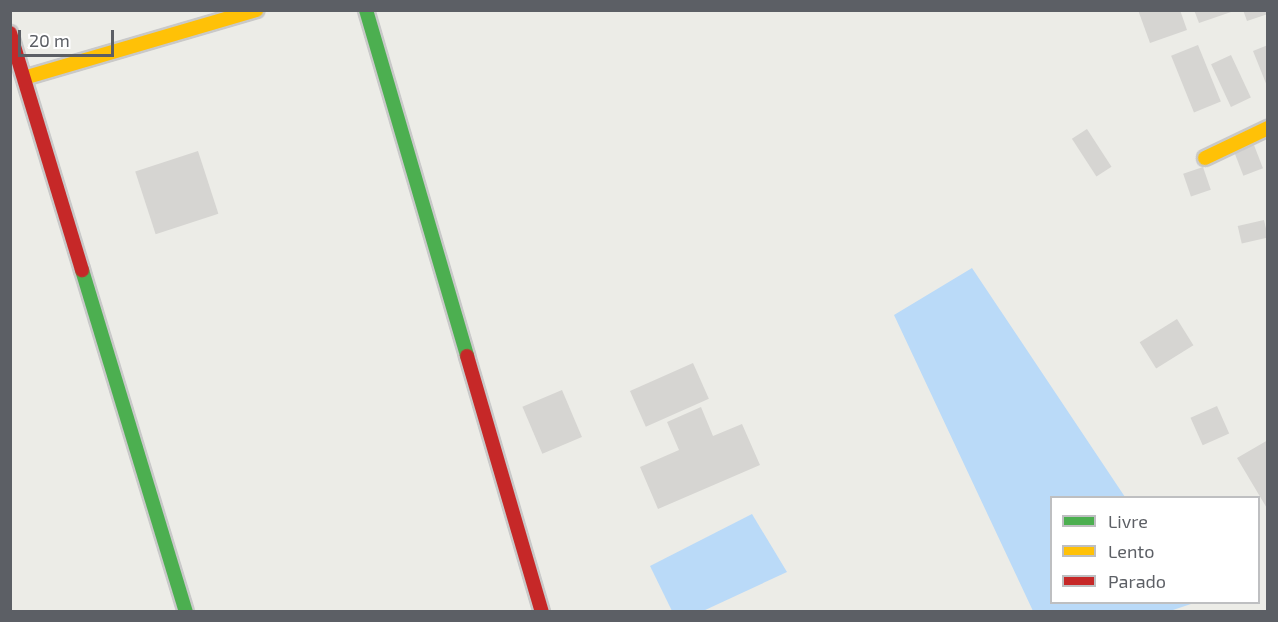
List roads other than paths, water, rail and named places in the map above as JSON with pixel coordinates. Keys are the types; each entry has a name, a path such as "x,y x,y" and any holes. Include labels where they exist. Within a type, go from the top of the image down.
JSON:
{"street":[{"path":"27,77 256,10"},
{"path":"366,10 543,612"},
{"path":"10,33 27,77 186,612"},
{"path":"1205,158 1268,128"}],"water":[{"path":"972,268 1124,496 1050,496 1050,604 1191,604 1170,611 1033,611 894,315"},
{"path":"752,514 787,572 703,611 672,611 650,566"}]}
